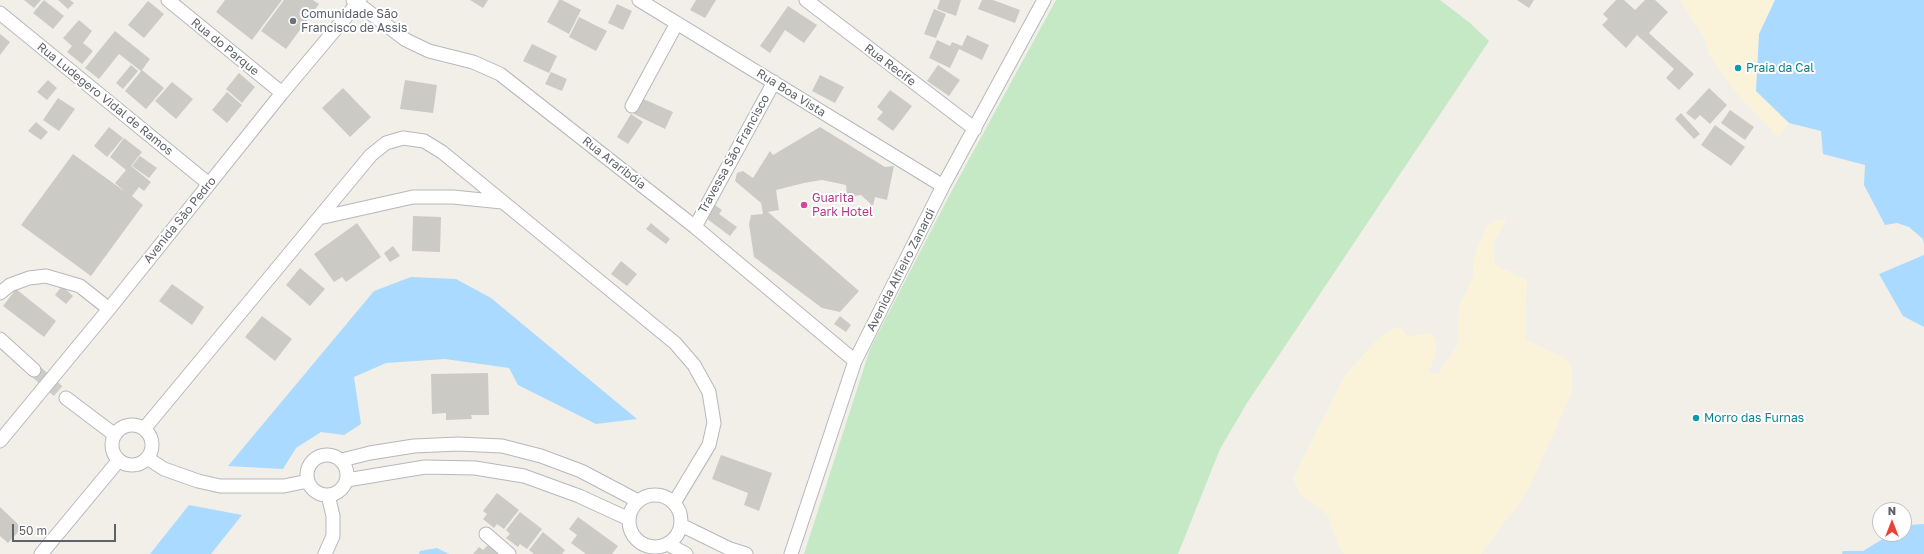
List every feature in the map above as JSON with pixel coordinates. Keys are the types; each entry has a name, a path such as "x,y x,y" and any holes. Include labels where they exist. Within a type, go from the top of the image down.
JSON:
{"street":[{"name":"Rua do Parque","path":"168,0 282,93"},
{"name":"Rua Boa Vista","path":"639,0 943,186"},
{"name":"Rua Recife","path":"806,0 975,129"},
{"name":"Avenida Alfieiro Zanardi","path":"791,554 855,361 943,186 1044,0"},
{"name":"Avenida São Pedro","path":"0,441 109,309 357,1"},
{"name":"Rua Araribóia","path":"357,1 406,40 429,51 473,62 500,74 694,226 855,361"},
{"name":"Rua Ludegero Vidal de Ramos","path":"0,13 209,184"},
{"path":"632,106 677,23"},
{"name":"Travessa São Francisco","path":"694,226 774,82"},
{"path":"144,429 371,155 386,143 403,138 424,141 442,152 675,343 694,365 709,392 714,423 710,445 674,503"},
{"path":"319,218 413,197 453,197 502,202"},
{"path":"0,293 10,285 29,278 46,276 80,286 109,309"},
{"path":"0,339 34,370"},
{"path":"66,398 115,435"},
{"path":"132,425 144,429 151,440 150,452 147,458 136,464 130,464 119,460 112,448 115,435 125,426 132,425"},
{"path":"342,460 347,470 347,480 340,491 328,495 316,491 308,481 308,468 317,457 330,455 342,460 370,453 414,446 458,444 502,446 541,456 581,471 638,501"},
{"path":"147,458 164,469 198,481 220,486 284,486 308,481"},
{"path":"41,554 119,460"},
{"path":"347,480 425,467 475,468 524,476 579,496 629,519"},
{"path":"325,554 333,536 333,516 328,495"},
{"path":"652,495 667,498 674,503 678,509 681,525 678,532 668,544 652,547 644,545 632,534 629,519 633,506 638,501 652,495"},
{"path":"681,525 730,549 746,554"},
{"path":"486,534 509,554"},
{"path":"668,544 686,554"}],"green space":[{"path":"1056,0 1440,0 1470,23 1489,41 1247,403 1220,449 1178,554 804,554 870,349 949,196"}],"sand":[{"name":"Praia da Cal","path":"1680,0 1775,0 1759,34 1756,91 1789,123 1779,137 1739,96 1709,55 1707,51 1707,42"},
{"path":"1507,219 1493,243 1495,265 1527,280 1525,339 1564,358 1572,368 1572,392 1527,492 1481,554 1344,554 1339,547 1328,515 1299,493 1293,478 1345,375 1378,339 1389,331 1399,327 1408,336 1431,333 1436,342 1436,355 1428,373 1439,373 1458,344 1459,307 1473,277 1473,262 1486,227 1495,221"}],"water":[{"path":"1775,0 1924,0 1924,245 1923,239 1909,227 1897,223 1885,225 1864,185 1865,165 1823,154 1821,131 1789,123 1756,91 1759,34"},
{"path":"1924,255 1924,327 1903,316 1879,274"},
{"path":"411,277 456,279 491,298 637,419 596,424 518,385 509,368 445,359 386,363 354,377 361,424 344,435 321,432 296,448 283,469 228,466 374,291"},
{"path":"189,505 242,515 211,554 150,554"},
{"path":"1924,524 1924,554 1842,554 1843,551 1863,551 1878,542 1912,542 1912,525"},
{"path":"437,548 449,554 419,554 420,551"}],"building":[{"path":"24,0 41,0 34,8"},
{"path":"44,0 64,16 53,29 33,13"},
{"path":"58,0 70,0 74,3 68,9"},
{"path":"225,0 282,0 252,40 216,12"},
{"path":"284,0 313,0 319,4 286,49 261,31"},
{"path":"470,0 488,0 483,8"},
{"path":"559,0 562,0 581,10 569,34 547,22"},
{"path":"696,0 716,0 705,18 690,10"},
{"path":"940,0 961,0 956,16 937,9"},
{"path":"982,0 993,0 1020,10 1015,23 978,9"},
{"path":"1517,0 1534,0 1529,8"},
{"path":"1616,0 1624,0 1635,10 1645,0 1655,0 1668,12 1649,33 1694,74 1679,90 1666,78 1674,69 1637,35 1626,48 1602,25 1608,19 1603,14"},
{"path":"148,1 164,14 144,38 128,25"},
{"path":"617,4 632,11 623,30 608,23"},
{"path":"788,6 817,25 804,43 785,30 770,53 760,46"},
{"path":"934,9 946,14 936,38 924,34"},
{"path":"579,17 607,31 596,51 569,37"},
{"path":"79,20 92,31 83,43 93,51 82,64 67,52 72,46 63,38"},
{"path":"115,31 150,59 142,70 164,88 146,109 125,91 141,71 119,54 99,79 85,68"},
{"path":"0,34 10,42 0,55"},
{"path":"967,35 989,45 982,60 959,49 950,68 929,58 937,40 950,46 952,42 962,46"},
{"path":"532,44 557,56 549,73 523,61"},
{"path":"131,65 138,71 123,89 116,83"},
{"path":"938,65 960,80 949,96 927,81"},
{"path":"551,72 567,79 562,91 545,84"},
{"path":"239,73 255,87 242,103 226,89"},
{"path":"820,75 844,87 835,103 812,91"},
{"path":"48,80 57,88 47,100 37,92"},
{"path":"405,80 437,85 433,113 400,109"},
{"path":"172,82 193,99 176,119 155,101"},
{"path":"343,88 371,117 350,137 322,108"},
{"path":"1709,88 1727,105 1710,124 1700,115 1695,120 1686,113"},
{"path":"890,90 912,106 893,131 877,119 883,112 877,107"},
{"path":"227,92 242,105 227,123 212,110"},
{"path":"58,98 75,109 59,131 43,120"},
{"path":"641,98 673,112 665,129 634,114"},
{"path":"1730,110 1754,127 1745,140 1721,123"},
{"path":"1681,113 1700,134 1694,139 1675,119"},
{"path":"631,114 643,122 628,144 617,137"},
{"path":"36,122 48,132 41,140 28,131"},
{"path":"1715,125 1745,147 1731,166 1701,145"},
{"path":"109,127 123,138 107,157 94,146"},
{"path":"820,127 885,167 894,166 887,200 875,197 873,206 861,195 847,197 846,185 822,180 776,190 779,210 768,212 859,291 840,312 822,308 754,257 749,224 751,215 763,214 761,203 735,181 737,173 743,171 753,178 770,151 773,155"},
{"path":"124,138 142,152 131,166 151,182 144,191 139,187 132,196 143,205 91,276 21,225 73,154 124,191 115,183 126,170 110,157"},
{"path":"140,156 157,168 149,178 132,166"},
{"path":"715,205 722,210 719,214 737,227 730,236 706,218"},
{"path":"413,216 441,217 440,252 412,251"},
{"path":"357,223 381,257 346,282 342,277 334,282 314,254"},
{"path":"651,223 670,239 666,244 646,229"},
{"path":"393,246 400,256 390,262 384,253"},
{"path":"621,261 637,274 627,286 611,274"},
{"path":"300,268 325,289 310,306 286,285"},
{"path":"172,284 204,307 192,325 159,301"},
{"path":"62,286 73,296 66,304 55,295"},
{"path":"16,289 56,321 44,337 3,306"},
{"path":"262,316 292,339 275,361 245,337"},
{"path":"840,316 851,325 846,332 834,324"},
{"path":"488,373 489,415 471,415 472,419 446,420 446,413 432,414 431,374"},
{"path":"721,455 772,473 759,511 744,505 748,493 712,479"},
{"path":"497,493 519,510 504,529 497,524 494,528 483,519 487,514 483,511"},
{"path":"0,507 22,528 8,543 0,536"},
{"path":"520,512 542,529 527,549 520,544 518,547 506,538 510,534 506,530"},
{"path":"578,517 618,546 612,554 586,554 571,543 577,535 569,529"},
{"path":"543,532 565,550 562,554 534,554 529,550"},
{"path":"488,545 499,554 473,554 479,547 483,550"}],"tunnel":[{"path":"34,370 66,398"}],"place":[{"name":"Comunidade São Francisco de Assis","path":"293,21"},
{"name":"Praia da Cal","path":"1738,68"},
{"name":"Guarita Park Hotel","path":"804,205"},
{"name":"Morro das Furnas","path":"1696,418"}]}
